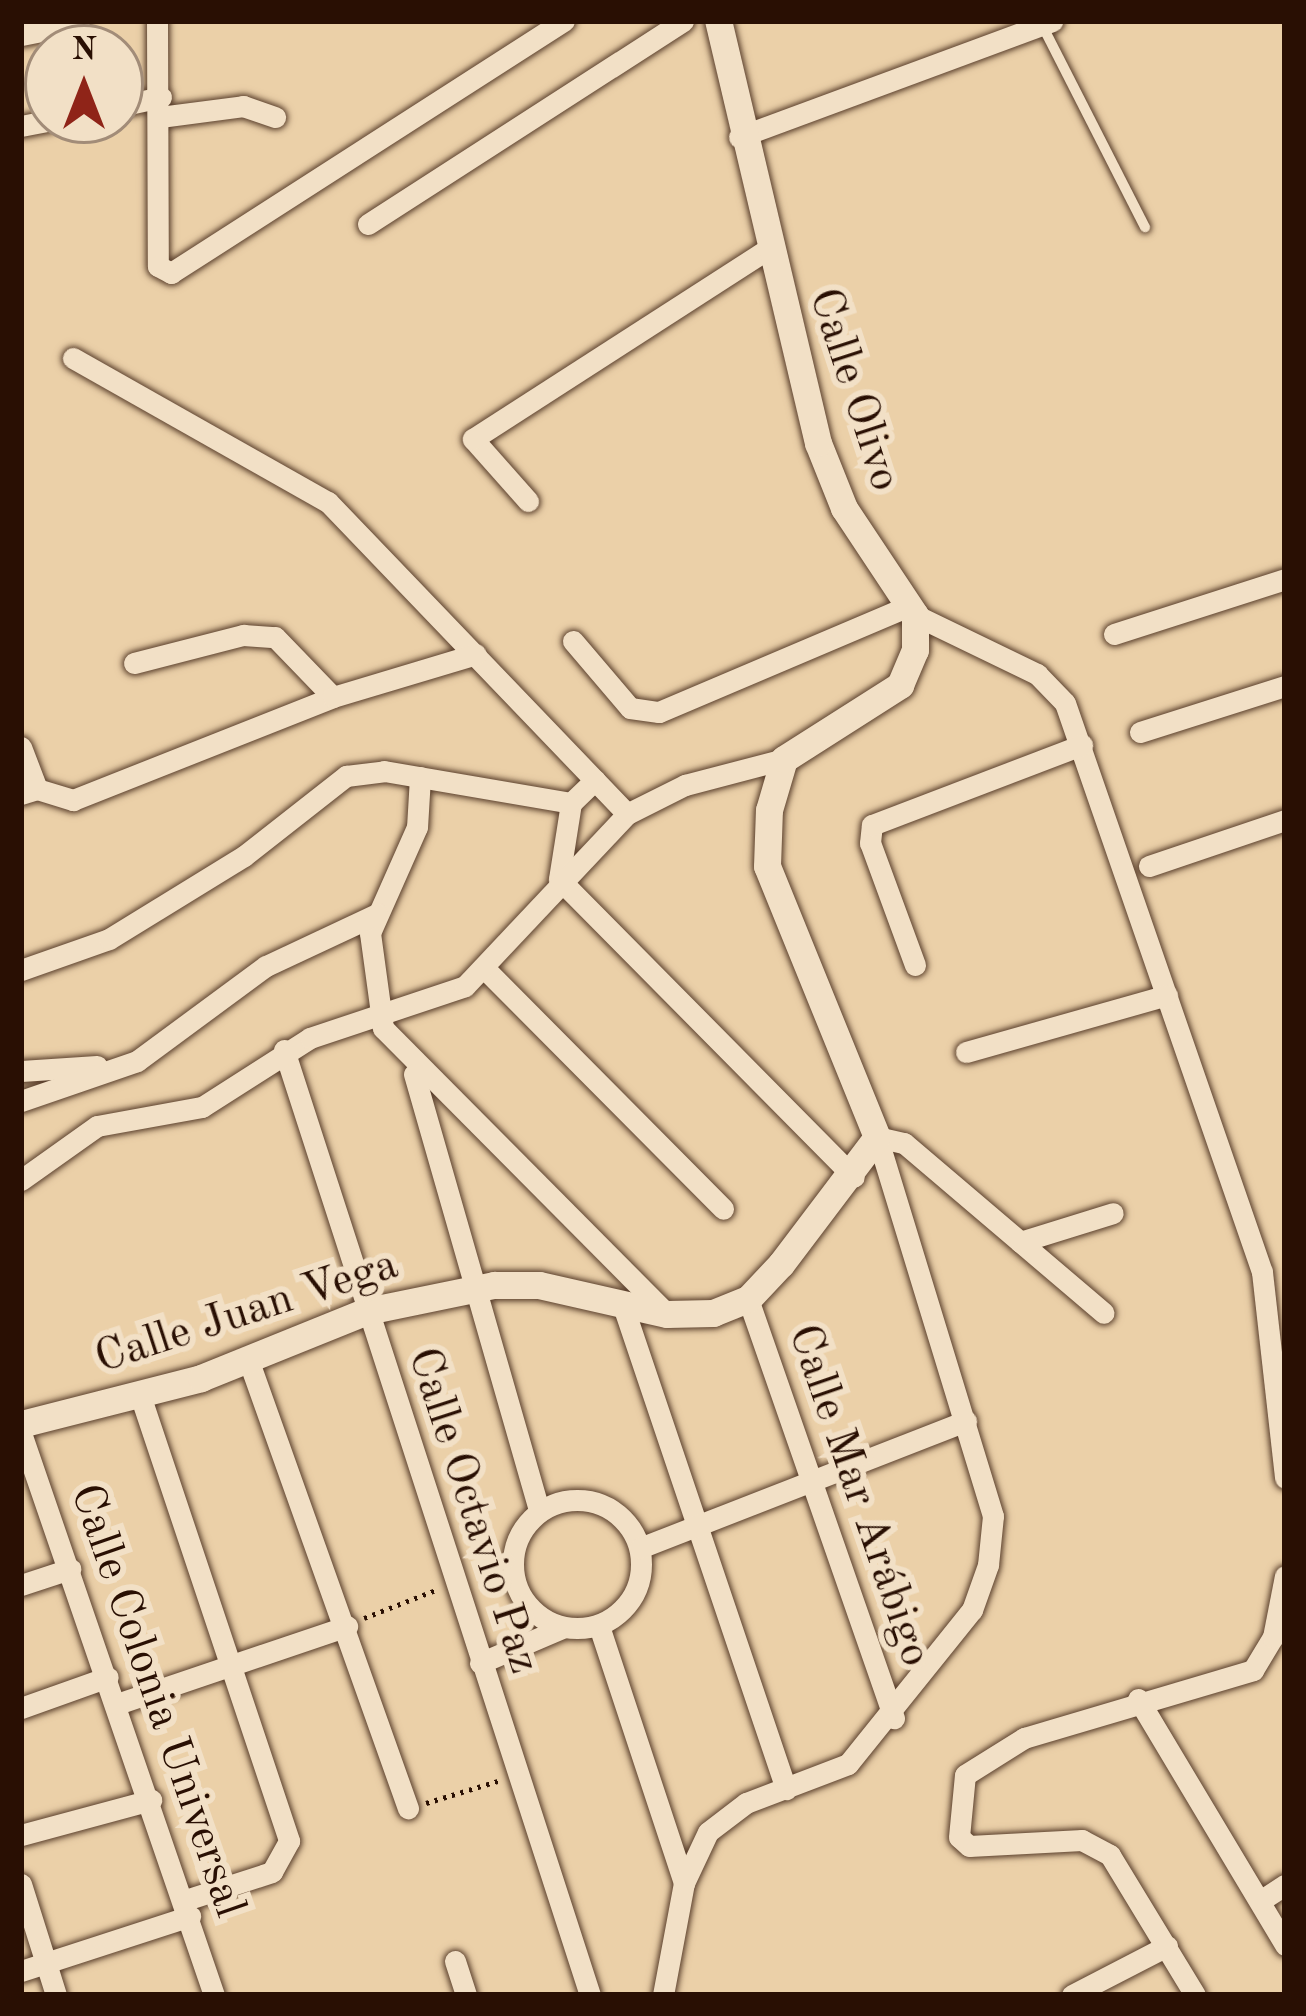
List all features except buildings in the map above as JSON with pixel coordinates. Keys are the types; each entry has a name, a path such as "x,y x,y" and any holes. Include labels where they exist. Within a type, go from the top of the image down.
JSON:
{"street":[{"path":"157,21 161,107 158,266 171,273 565,21"},
{"path":"368,224 683,21"},
{"name":"Calle Olivo","path":"718,21 739,137 818,443 844,508 910,611"},
{"path":"21,32 68,22"},
{"path":"739,137 1045,22"},
{"path":"144,107 243,106 275,117"},
{"path":"528,501 473,439 766,250"},
{"path":"73,358 328,502 627,814"},
{"path":"1114,634 1285,579"},
{"path":"573,641 630,708 659,712 910,611"},
{"path":"910,611 1052,687 1082,746 1262,1272 1285,1478"},
{"path":"21,1180 79,1133 202,1107 284,1050 487,971 559,879 627,814 686,785 784,758 900,685 915,650 910,611"},
{"path":"134,663 242,635 275,637 333,697"},
{"path":"21,748 29,792 73,800 333,697 476,654"},
{"path":"1140,732 1285,686"},
{"path":"915,965 870,843 872,825 1082,746"},
{"path":"663,1995 684,1882 708,1832 787,1789 848,1764 894,1718 972,1610 988,1565 993,1516 877,1137 766,866 784,758"},
{"path":"21,970 110,939 244,856 346,776 420,777 571,803"},
{"path":"420,777 417,826 370,933 378,1011 407,1061 531,1457 539,1511"},
{"path":"559,879 571,803 595,780"},
{"path":"1149,866 1285,820"},
{"path":"559,879 854,1177"},
{"path":"21,1101 110,1069 191,1027 266,966 377,914"},
{"path":"487,971 723,1209"},
{"path":"966,1052 1167,994"},
{"name":"Calle Octavio Paz","path":"284,1050 453,1584 590,1995"},
{"path":"407,1061 667,1314"},
{"path":"21,1071 110,1069"},
{"path":"748,1299 854,1177 877,1137"},
{"path":"877,1137 904,1143 1104,1313"},
{"path":"1020,1242 1113,1213"},
{"name":"Calle Juan Vega","path":"21,1428 248,1359 367,1311 479,1288 539,1285 667,1314 748,1299"},
{"name":"Calle Mar Arábigo","path":"748,1299 807,1483 894,1718"},
{"path":"623,1306 787,1789"},
{"path":"248,1359 347,1626 408,1808"},
{"path":"21,1971 272,1872 289,1841 227,1668 140,1395"},
{"path":"640,1548 966,1420"},
{"name":"Calle Colonia Universal","path":"21,1428 214,1995"},
{"path":"480,1663 562,1628 599,1626 626,1608 641,1580 640,1548 612,1511 567,1499 531,1457"},
{"path":"562,1628 529,1610 512,1577 516,1540 539,1511 567,1499"},
{"path":"21,1585 70,1569"},
{"path":"1195,1995 1110,1856 1082,1840 969,1846 956,1826 977,1761 1138,1699 1252,1670 1273,1637 1285,1576"},
{"path":"117,1704 347,1626"},
{"path":"599,1626 684,1882"},
{"path":"21,1708 108,1678"},
{"path":"1138,1699 1285,1945"},
{"path":"21,1835 151,1800"},
{"path":"21,1884 56,1995"},
{"path":"1260,1900 1285,1885"},
{"path":"1072,1995 1167,1946"},
{"path":"455,1961 466,1995"}],"lane":[{"path":"1045,22 1145,227"}],"path":[{"path":"347,1626 453,1584"},
{"path":"408,1808 518,1775"}]}
